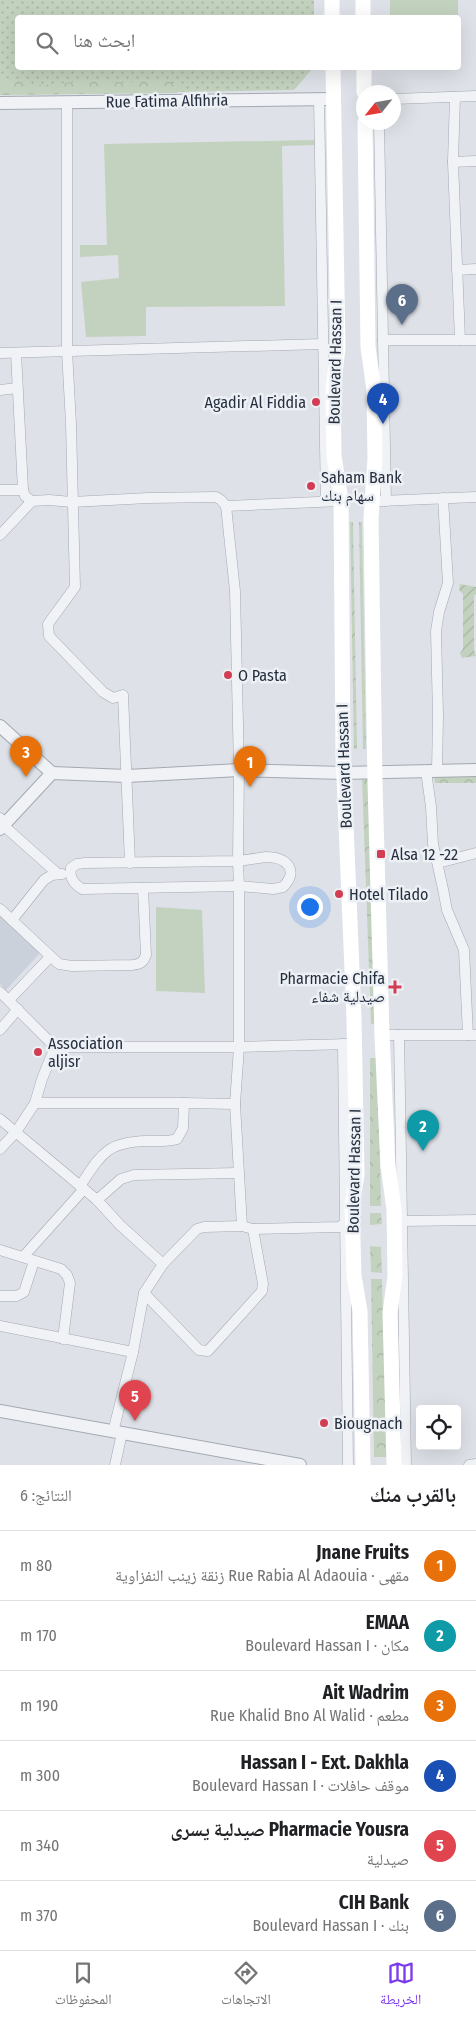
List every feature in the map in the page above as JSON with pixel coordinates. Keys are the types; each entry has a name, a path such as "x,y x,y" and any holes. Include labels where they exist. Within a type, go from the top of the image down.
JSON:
{"main road":[{"path":"332,0 332,15"},
{"path":"362,0 363,15"},
{"name":"Boulevard Hassan I","path":"333,70 326,99 338,348 333,390 333,501 343,773 349,1044 357,1175 349,1221 350,1273 360,1311 363,1465"},
{"path":"364,70 364,85"},
{"name":"Boulevard Hassan I","path":"365,130 368,348 374,390 375,459 379,501 375,772 382,1035 388,1166 394,1209 395,1277 390,1312 394,1465"}],"street":[{"path":"401,99 476,96"},
{"path":"454,98 453,162 460,340"},
{"name":"Rue Fatima Alfihria","path":"0,103 326,99"},
{"path":"226,506 333,501 322,344 326,99"},
{"path":"68,102 67,351 72,424 75,587 48,624 47,630 49,636 97,687 113,698 123,695 130,863"},
{"path":"379,130 383,340 379,501 476,497"},
{"path":"453,162 476,161"},
{"path":"457,270 476,269"},
{"path":"383,340 476,340"},
{"path":"0,353 322,344"},
{"path":"16,352 23,490 25,496 32,501 72,502 216,497 226,506 235,590 239,770 239,1047 234,1104 242,1226"},
{"path":"0,390 17,388"},
{"path":"0,490 23,490"},
{"path":"382,1035 472,1035 464,950 448,910 433,844 431,807 431,771 438,716 436,631 439,612 448,583 443,498"},
{"path":"0,535 32,501"},
{"path":"0,726 52,773 126,776 239,770 343,773 476,770"},
{"path":"52,773 1,824 58,874"},
{"path":"438,863 476,853"},
{"path":"266,857 279,858 287,863 290,872 286,885 278,889 239,886 82,889 75,885 70,874 71,868 77,864 130,863 238,861 266,857"},
{"path":"12,920 44,880 52,875 70,874"},
{"path":"0,909 54,961 65,966 140,964 144,961 146,955 143,888"},
{"path":"464,950 476,950"},
{"path":"9,1000 50,957"},
{"path":"0,992 55,1046 239,1047 349,1044"},
{"path":"0,1030 18,1009"},
{"path":"399,1035 406,1465"},
{"path":"0,1149 16,1132 35,1103 55,1046"},
{"path":"35,1103 184,1102 234,1104"},
{"path":"23,1257 82,1188 93,1167 111,1147 144,1141 177,1139 183,1128 184,1102"},
{"path":"0,1119 97,1200 120,1225 163,1264"},
{"path":"97,1200 120,1178 134,1174 238,1173"},
{"path":"402,1221 476,1220"},
{"path":"116,1465 118,1433 144,1293 163,1264 197,1229 204,1227 242,1226 253,1229 339,1227 349,1221"},
{"path":"144,1293 199,1350 208,1351 262,1291 263,1284 253,1229"},
{"path":"0,1250 61,1269 67,1275 70,1283 63,1339"},
{"path":"0,1296 17,1296 24,1292 34,1261"},
{"path":"348,1465 350,1273"},
{"path":"0,1326 132,1352"},
{"path":"0,1412 297,1465"},
{"path":"469,1465 476,1464"}],"shaded area":[{"path":"0,914 41,952 6,990 0,984"}],"green space":[{"path":"0,0 314,0 314,15 15,15 15,70 311,70 294,90 0,95"},
{"path":"390,0 458,0 458,15 390,15"},
{"path":"0,76 30,84 45,85 94,80 128,83 149,79 163,80 181,86 177,93 0,95"},
{"path":"315,140 315,145 282,146 285,306 146,307 146,336 86,337 81,282 119,278 118,255 80,257 80,245 107,245 104,144"},
{"path":"350,522 353,522 357,749 354,749"},
{"path":"359,522 362,522 366,749 363,749"},
{"path":"460,584 476,587 476,594 474,596 474,650 476,656 462,658 460,653 463,649 463,594 459,590"},
{"path":"476,775 476,783 435,783 434,776"},
{"path":"373,777 380,1023 371,1024 362,778"},
{"path":"156,907 202,910 205,993 156,991"},
{"path":"370,1058 378,1058 381,1206 370,1206"},
{"path":"370,1213 381,1213 382,1224 370,1225"},
{"path":"370,1246 381,1247 382,1273 371,1272"},
{"path":"371,1279 382,1279 387,1457 374,1457"}],"place":[{"name":"CIH Bank","path":"402,325"},
{"name":"Agadir Al Fiddia","path":"316,402"},
{"name":"Hassan I - Ext. Dakhla","path":"383,424"},
{"name":"Saham Bank سهام بنك","path":"311,486"},
{"name":"O Pasta","path":"228,675"},
{"name":"Ait Wadrim","path":"26,777"},
{"name":"Jnane Fruits","path":"250,787"},
{"name":"Alsa 12 -22","path":"381,854"},
{"name":"Hotel Tilado","path":"339,894"},
{"name":"Pharmacie Chifa صيدلية شفاء","path":"395,987"},
{"name":"Association aljisr","path":"38,1052"},
{"name":"EMAA","path":"423,1151"},
{"name":"Pharmacie Yousra صيدلية يسرى","path":"135,1421"},
{"name":"Biougnach","path":"324,1423"}]}
